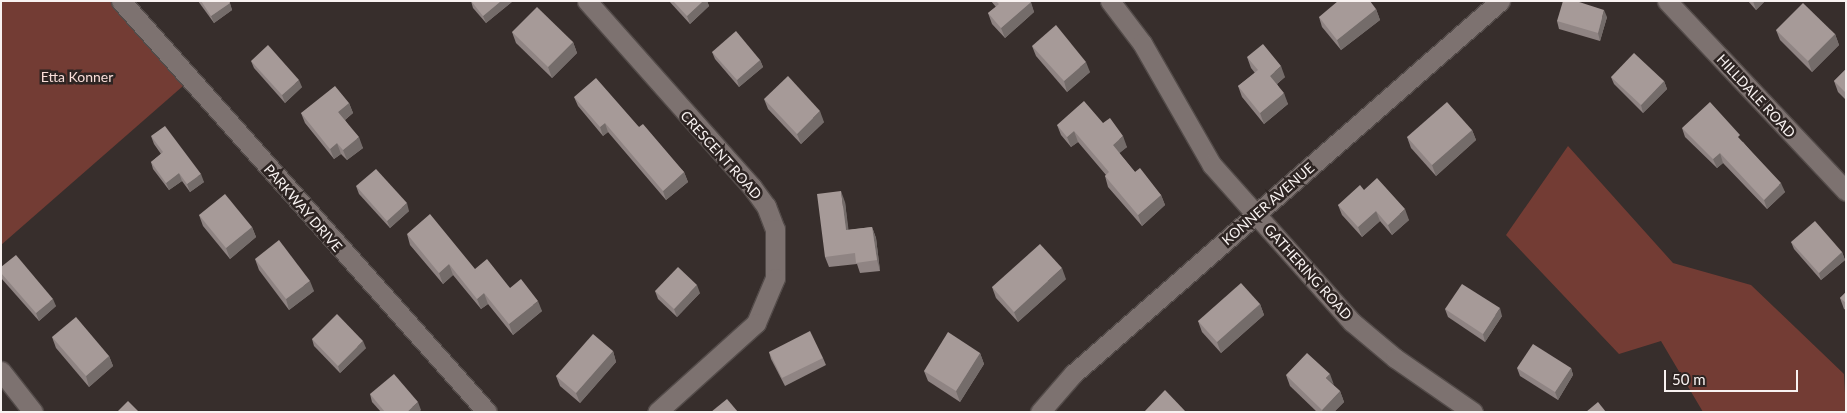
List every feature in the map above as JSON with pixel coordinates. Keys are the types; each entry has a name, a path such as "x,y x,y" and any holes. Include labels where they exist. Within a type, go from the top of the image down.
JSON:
{"street":[{"name":"PARKWAY DRIVE","path":"121,1 487,412"},
{"name":"CRESCENT ROAD","path":"587,1 752,187 766,206 775,229 778,254 775,278 756,323 657,412"},
{"name":"GATHERING ROAD","path":"1110,1 1142,43 1212,165 1359,328 1395,358 1473,412"},
{"name":"KONNER AVENUE","path":"1040,412 1073,374 1500,1"},
{"name":"HILLDALE ROAD","path":"1667,1 1846,190"},
{"path":"1,371 34,412"}],"green space":[{"name":"Etta Konner","path":"1,1 110,1 183,86 1,245"},
{"path":"1568,146 1673,263 1751,285 1844,374 1846,412 1703,412 1661,341 1619,354 1506,235"}],"building":[{"path":"201,1 229,1 230,3 211,16"},
{"path":"471,1 501,1 483,16"},
{"path":"673,1 703,1 687,16"},
{"path":"996,1 1031,2 1001,28 988,13 999,4"},
{"path":"1338,1 1370,1 1376,9 1337,40 1319,17"},
{"path":"1563,1 1576,1 1604,10 1598,33 1557,21"},
{"path":"1803,3 1835,34 1808,61 1776,30"},
{"path":"537,7 573,42 548,67 512,32"},
{"path":"1056,25 1086,62 1064,81 1032,46"},
{"path":"736,31 760,60 737,80 712,52"},
{"path":"1263,44 1281,66 1270,76 1284,93 1260,113 1238,86 1258,70 1247,57"},
{"path":"268,45 299,80 282,95 251,61"},
{"path":"1634,53 1664,81 1641,105 1611,77"},
{"path":"1846,69 1846,93 1834,81"},
{"path":"788,76 820,111 797,134 764,99"},
{"path":"596,78 639,127 643,124 684,172 663,191 605,123 600,127 574,97"},
{"path":"335,86 349,103 338,112 359,137 343,150 337,143 330,149 301,113"},
{"path":"1084,101 1103,123 1110,118 1123,136 1113,145 1135,172 1140,168 1161,195 1138,215 1105,176 1109,172 1074,131 1067,137 1057,125"},
{"path":"1447,102 1472,130 1432,165 1407,137"},
{"path":"1710,102 1740,135 1738,137 1781,183 1764,200 1720,153 1713,159 1682,128"},
{"path":"165,126 201,174 187,184 179,173 166,183 151,162 163,152 151,136"},
{"path":"376,169 407,203 387,221 356,186"},
{"path":"1377,178 1405,209 1388,225 1376,211 1358,227 1338,205 1360,185 1364,190"},
{"path":"841,191 846,230 872,227 877,260 856,263 855,253 825,257 817,194"},
{"path":"225,194 252,227 226,248 199,215"},
{"path":"430,214 475,269 487,259 510,288 521,279 538,301 509,324 484,293 477,299 449,264 439,273 407,234"},
{"path":"1815,221 1842,252 1819,273 1791,242"},
{"path":"279,240 310,281 286,299 255,259"},
{"path":"1040,244 1062,268 1014,312 992,287"},
{"path":"16,255 53,299 36,313 1,273 1,267"},
{"path":"678,267 697,285 674,309 655,291"},
{"path":"1241,283 1260,304 1217,342 1198,321"},
{"path":"1462,284 1500,308 1483,334 1445,309"},
{"path":"1846,292 1846,303 1840,298"},
{"path":"337,314 363,341 338,366 312,339"},
{"path":"76,317 109,356 86,376 52,337"},
{"path":"810,331 823,358 782,378 769,352"},
{"path":"948,332 980,353 956,391 924,371"},
{"path":"593,334 613,351 576,393 556,376"},
{"path":"1533,344 1571,368 1555,392 1517,368"},
{"path":"1307,353 1330,374 1326,378 1340,391 1322,410 1286,375"},
{"path":"394,374 418,402 407,412 385,412 370,394"},
{"path":"1165,390 1186,412 1144,412"},
{"path":"727,399 738,412 711,412"},
{"path":"128,401 139,412 117,412"},
{"path":"1598,402 1606,412 1586,412"}]}
